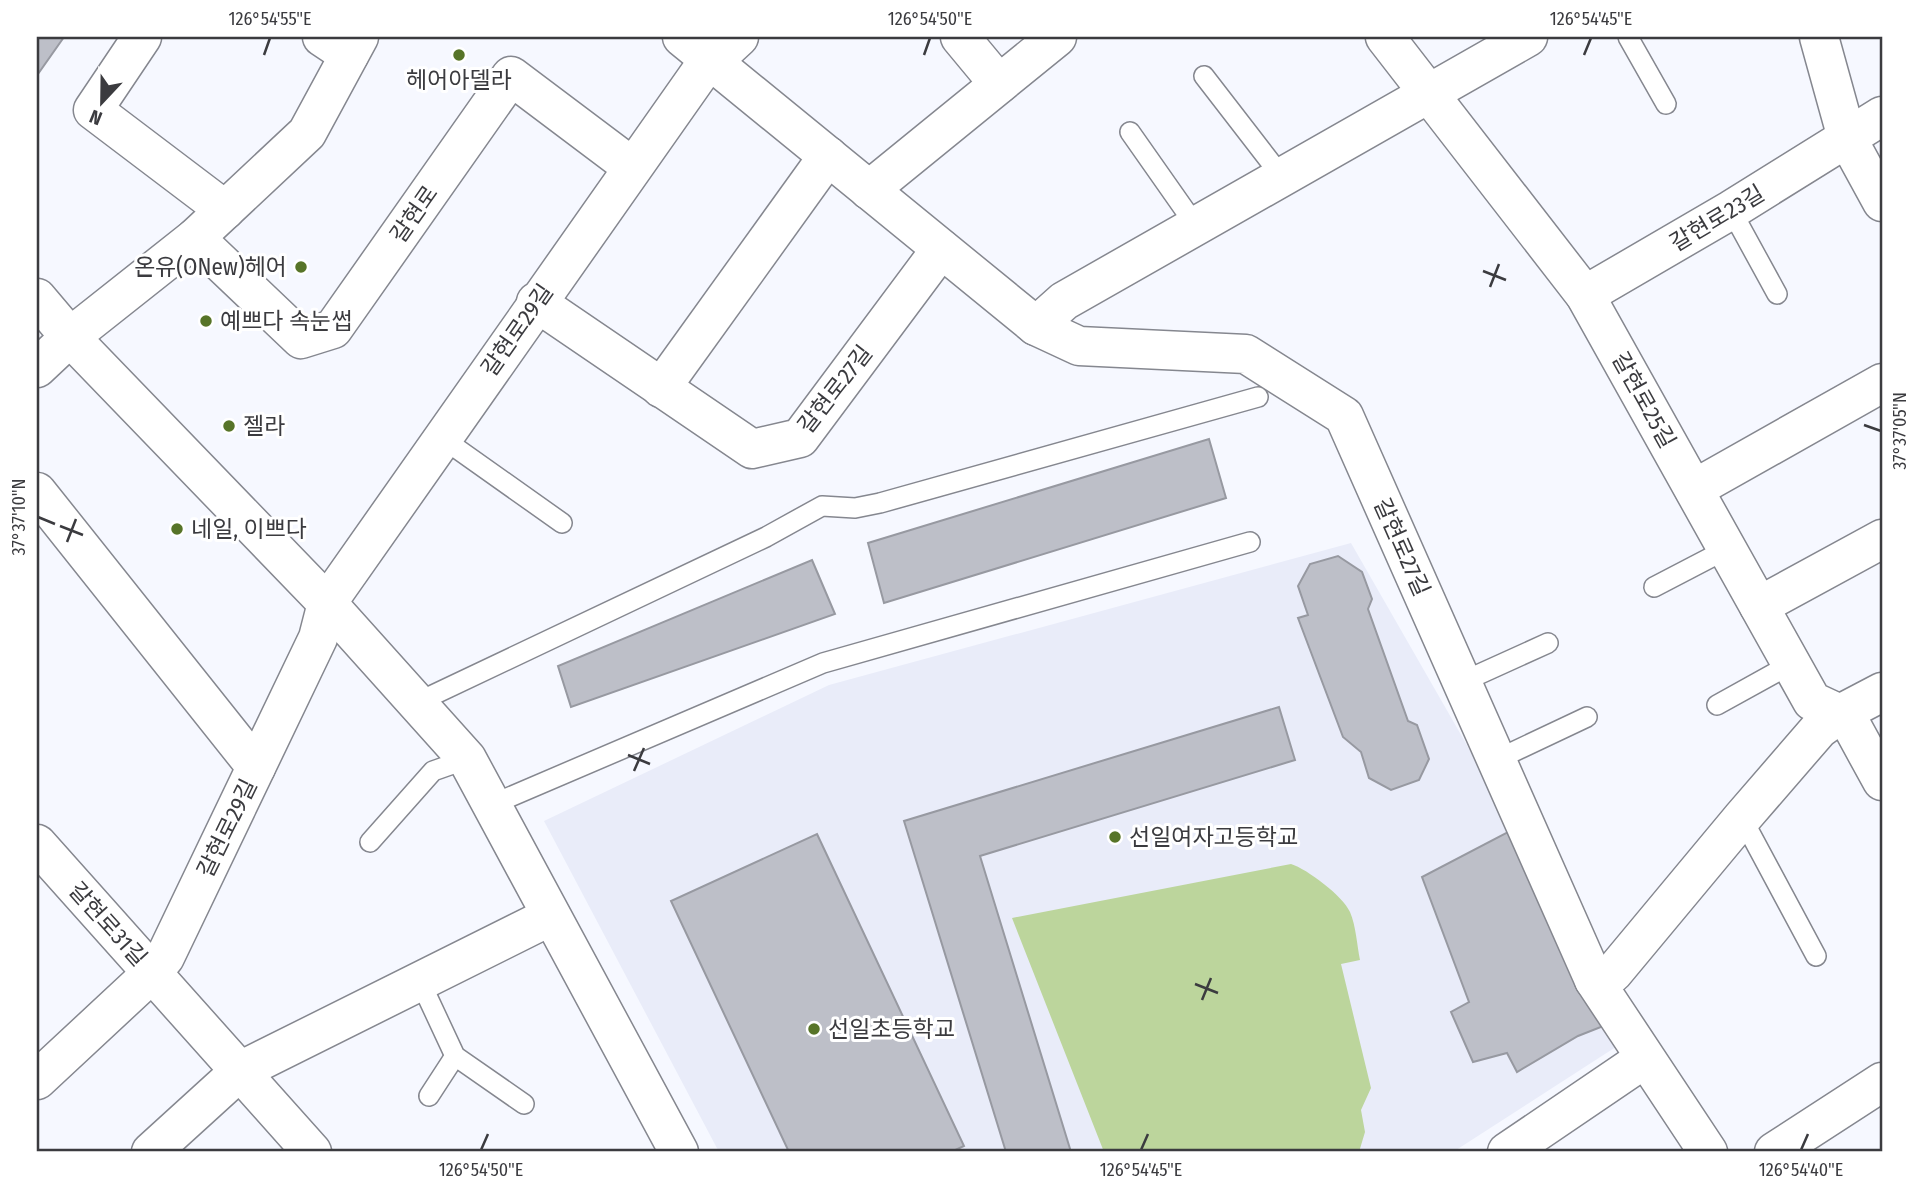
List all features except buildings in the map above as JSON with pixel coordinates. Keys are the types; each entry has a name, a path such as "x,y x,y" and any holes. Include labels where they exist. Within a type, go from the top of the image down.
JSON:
{"street":[{"path":"142,37 93,110 225,210"},
{"name":"갈현로27길","path":"682,37 726,49 828,156 1036,326 1079,346 1245,354 1344,416 1594,980 1708,1152"},
{"path":"960,37 999,84"},
{"path":"869,190 1057,37"},
{"name":"갈현로25길","path":"1385,37 1585,295 1812,702 1840,714"},
{"path":"1036,326 1064,301 1528,37"},
{"path":"1819,37 1847,138 1882,202"},
{"path":"37,368 70,337 195,238 307,133 343,43"},
{"name":"갈현로29길","path":"152,973 165,957 318,638 327,603 632,167 699,74 726,49"},
{"name":"갈현로","path":"195,238 301,339 333,329 510,76 632,167"},
{"name":"갈현로23길","path":"1585,295 1731,210 1882,116"},
{"path":"661,388 828,156"},
{"name":"갈현로27길","path":"536,302 752,449 800,438 942,249"},
{"path":"37,298 70,337 327,603 467,759 678,1152"},
{"path":"1694,489 1882,383"},
{"path":"37,492 256,767"},
{"path":"1759,606 1882,538"},
{"path":"1594,980 1614,972 1819,729 1840,714 1882,692"},
{"path":"1840,714 1853,728 1882,781"},
{"name":"갈현로31길","path":"37,844 312,1152"},
{"path":"151,1152 240,1071 551,916"},
{"name":"갈현로31길","path":"37,1080 152,973"},
{"path":"1507,1152 1644,1059"},
{"path":"1774,1152 1882,1082"}],"lane":[{"path":"1628,37 1667,104"},
{"path":"1205,76 1282,177"},
{"path":"1130,132 1196,226"},
{"path":"1731,210 1777,295"},
{"path":"416,703 766,537 822,506 855,508 880,503 1258,397"},
{"path":"442,438 562,523"},
{"path":"491,805 823,663 1250,542"},
{"path":"1654,587 1727,549"},
{"path":"1462,682 1548,643"},
{"path":"1717,705 1791,664"},
{"path":"1496,760 1587,717"},
{"path":"370,842 433,771 467,759"},
{"path":"1742,818 1816,956"},
{"path":"420,981 455,1056 524,1104"},
{"path":"429,1096 455,1056"}],"shaded area":[{"path":"1351,543 1503,808 1622,1043 1453,1152 719,1152 544,821 829,685"}],"green space":[{"path":"1291,864 1306,871 1332,891 1346,906 1354,923 1360,960 1341,964 1371,1088 1361,1110 1365,1132 1359,1152 1104,1152 1012,918"}],"place":[{"name":"헤어아델라","path":"459,55"},
{"name":"온유(ONew)헤어","path":"301,267"},
{"name":"예쁘다 속눈썹","path":"206,321"},
{"name":"젤라","path":"229,426"},
{"name":"네일, 이쁘다","path":"177,529"},
{"name":"선일여자고등학교","path":"1115,837"},
{"name":"선일초등학교","path":"814,1029"}]}
